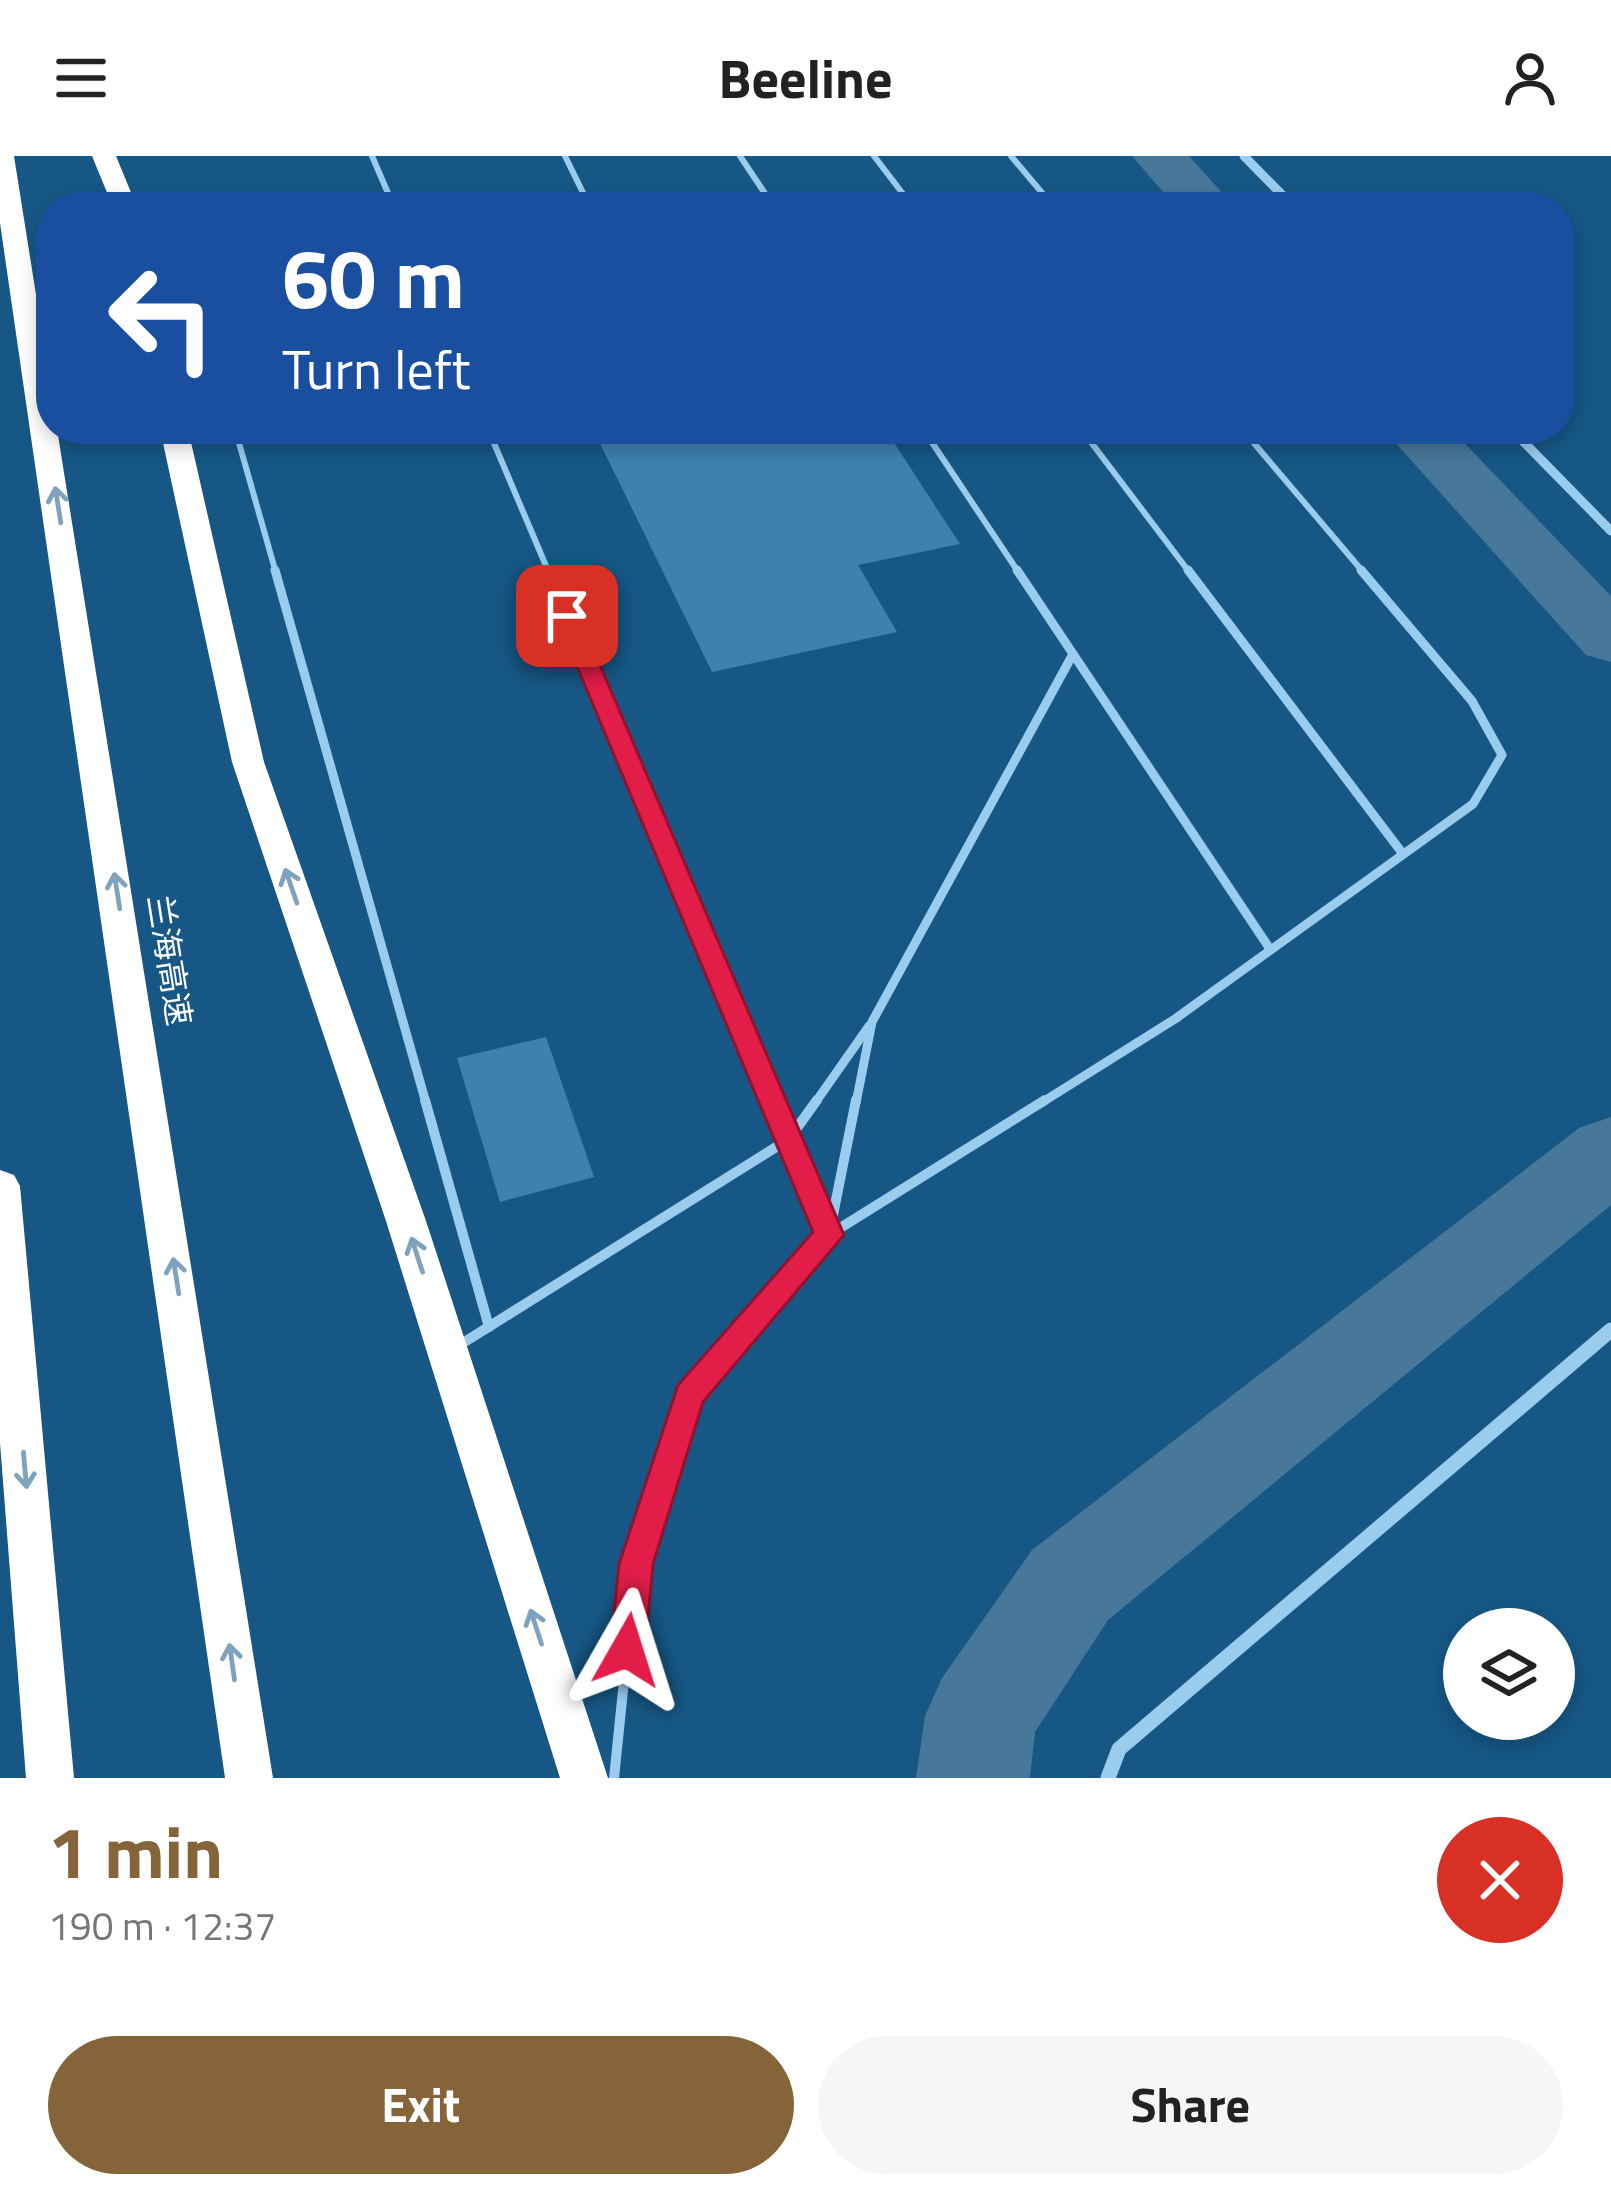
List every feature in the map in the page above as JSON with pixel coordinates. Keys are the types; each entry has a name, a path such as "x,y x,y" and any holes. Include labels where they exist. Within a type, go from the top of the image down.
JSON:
{"highway":[{"name":"兰海高速","path":"2,156 36,379"},
{"path":"104,156 120,192"},
{"name":"兰海高速","path":"46,444 249,1778"},
{"path":"177,444 248,763 448,1352 584,1778"},
{"path":"0,1186 50,1778"}],"street":[{"path":"1244,156 1279,192"},
{"path":"1526,444 1611,531"},
{"path":"1108,1778 1119,1749 1611,1330"}],"lane":[{"path":"372,156 388,192"},
{"path":"565,156 583,192"},
{"path":"740,156 764,192"},
{"path":"874,156 902,192"},
{"path":"1011,156 1041,192"},
{"path":"239,444 489,1327"},
{"path":"494,444 829,1235"},
{"path":"933,444 1270,950"},
{"path":"1092,444 1402,854"},
{"path":"614,1778 636,1564 689,1395 829,1235 1175,1018 1473,804 1502,754 1472,701 1255,444"},
{"path":"448,1352 789,1139 872,1022 1073,654"},
{"path":"829,1235 872,1022"}],"building":[{"path":"600,444 895,444 960,544 858,565 897,632 712,672"},
{"path":"546,1037 594,1177 500,1202 457,1058"}],"waterway":[{"path":"1159,156 1193,192"},
{"path":"1429,444 1611,639"},
{"path":"973,1778 981,1716 1070,1585 1611,1153"}],"route":[{"path":"567,616 829,1235 689,1395 636,1564 627,1650"}]}
